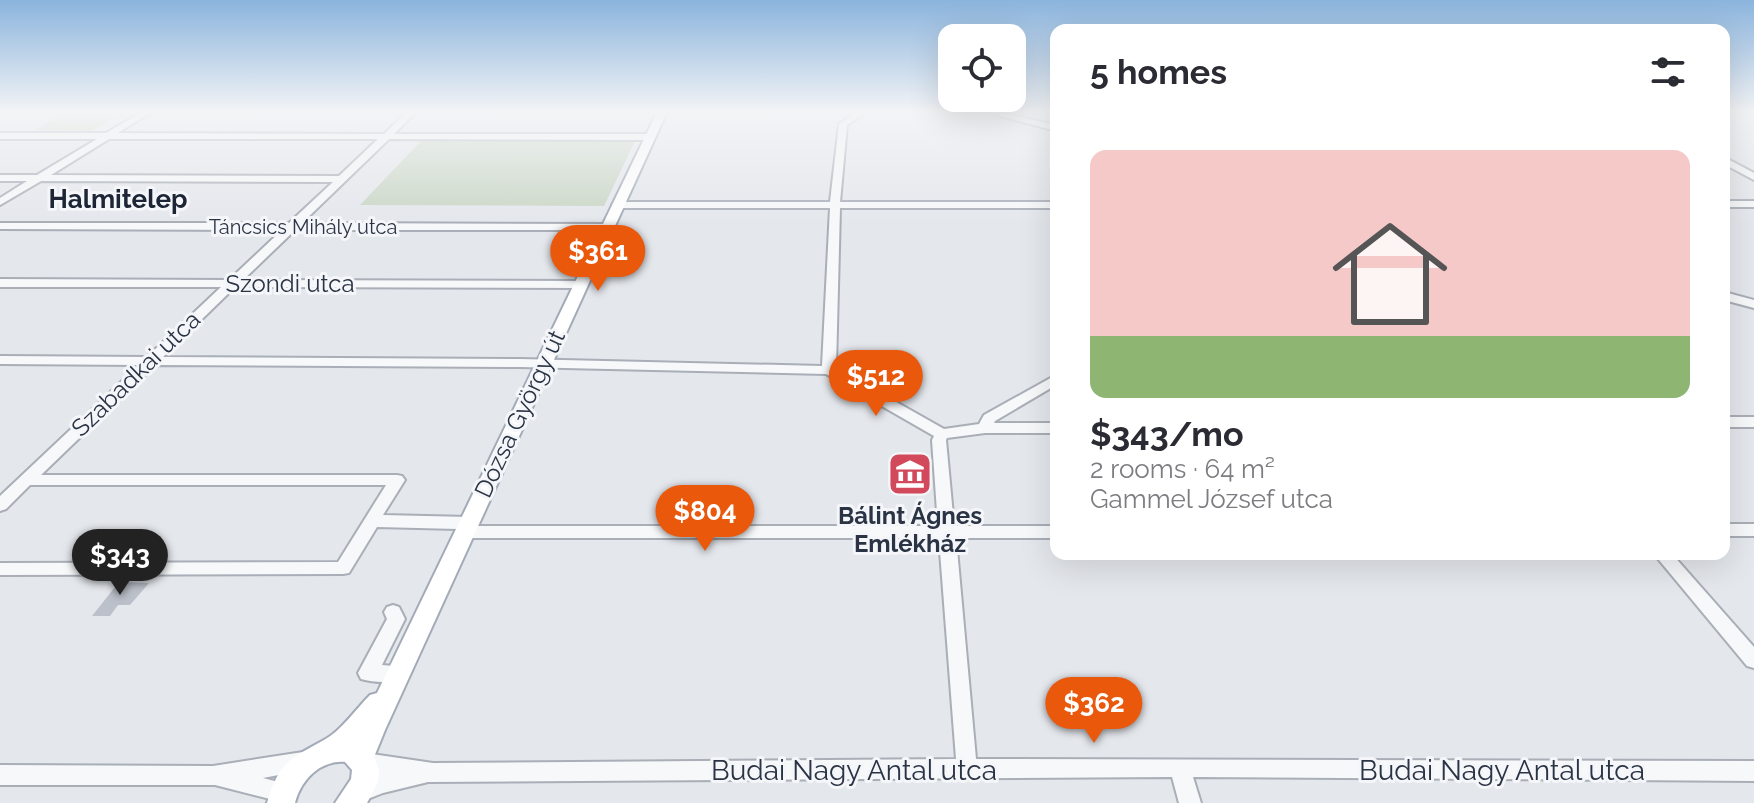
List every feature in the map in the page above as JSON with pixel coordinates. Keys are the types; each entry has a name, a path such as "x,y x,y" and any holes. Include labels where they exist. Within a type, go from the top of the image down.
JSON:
{"main road":[{"name":"Dózsa György út","path":"353,800 365,782 363,760 397,680 644,149"},
{"name":"Dózsa György út","path":"333,750 397,680"},
{"path":"281,798 287,781 306,762 333,750 347,750 363,760"}],"street":[{"path":"0,202 86,149"},
{"name":"Szabadkai utca","path":"0,505 372,149"},
{"path":"829,370 835,205 840,149"},
{"path":"1730,163 1754,177"},
{"path":"0,178 341,179"},
{"path":"1730,204 1754,204"},
{"path":"617,205 1050,205"},
{"name":"Táncsics Mihály utca","path":"0,226 607,227"},
{"name":"Szondi utca","path":"0,283 580,285"},
{"path":"1730,298 1754,304"},
{"path":"0,360 543,364 829,370 942,434 985,428 1050,428"},
{"path":"985,428 989,418 1050,382"},
{"path":"1730,422 1754,422"},
{"path":"942,434 939,440 967,769"},
{"path":"0,569 343,568 397,480 25,480"},
{"path":"370,521 467,528 1050,532"},
{"path":"1730,530 1754,530"},
{"path":"1667,560 1754,660"},
{"path":"393,612 396,619 368,673 397,680"},
{"name":"Budai Nagy Antal utca","path":"363,760 433,773"},
{"path":"0,775 213,776 306,762"},
{"name":"Budai Nagy Antal utca","path":"353,800 382,783 433,773 967,769 1754,771"},
{"path":"1180,769 1190,803"},
{"path":"213,776 281,798"}],"green space":[{"path":"413,149 631,149 604,206 360,205"}],"building":[{"path":"119,582 149,583 130,605 118,605 110,616 92,616"}],"place":[{"name":"Bálint Ágnes Emlékház","path":"910,474"}],"district":[{"name":"Halmitelep","path":"118,199"}]}
